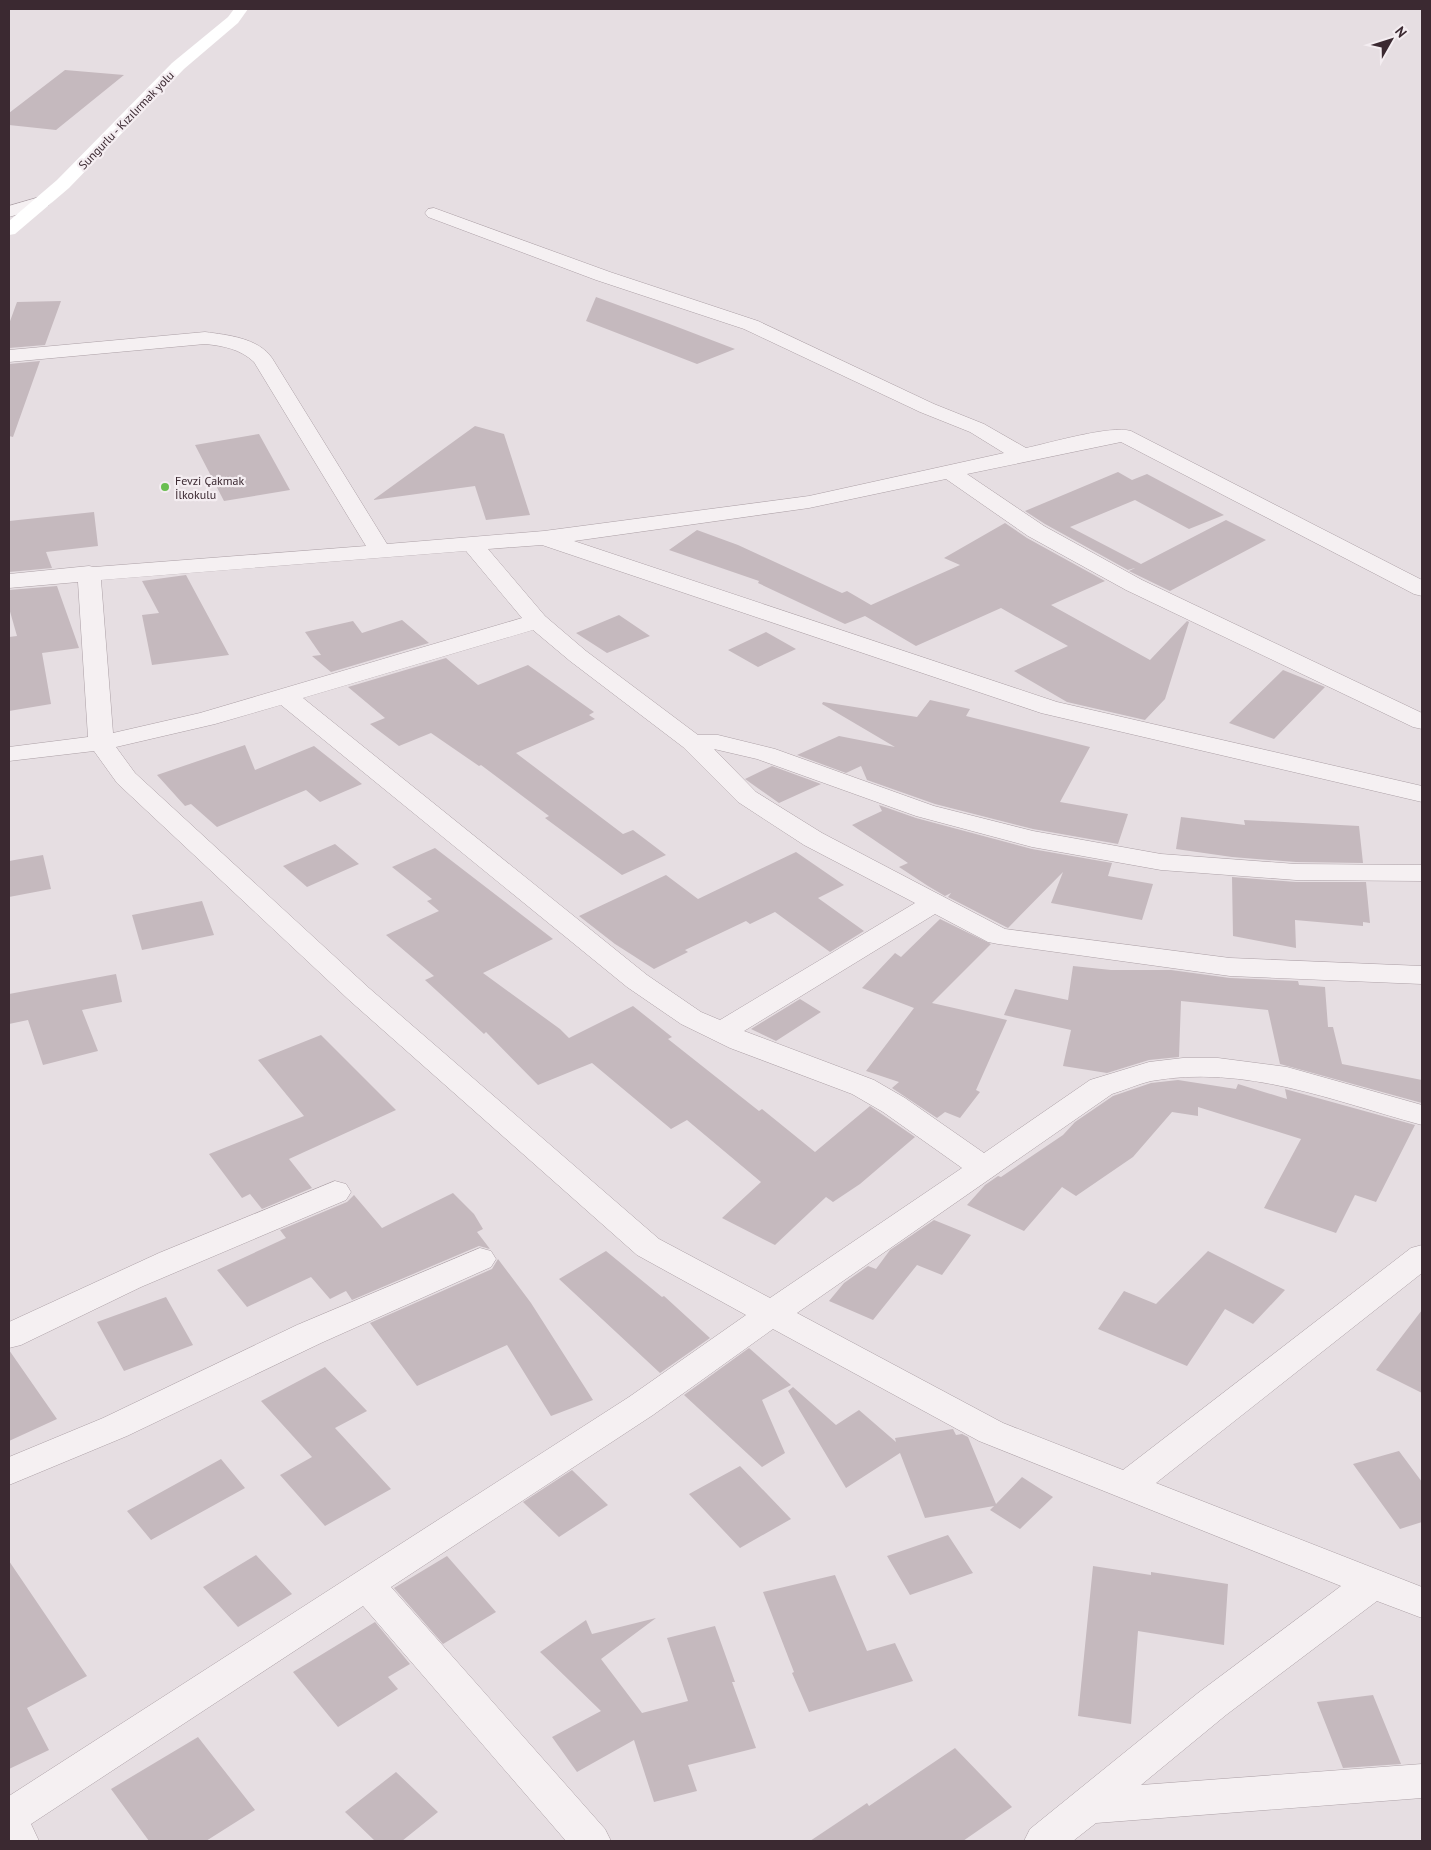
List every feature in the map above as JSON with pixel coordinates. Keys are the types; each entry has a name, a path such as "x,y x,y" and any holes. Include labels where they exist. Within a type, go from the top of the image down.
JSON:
{"main road":[{"name":"Sungurlu - Kızılırmak yolu","path":"9,230 64,184 178,66 233,20 241,9"}],"street":[{"path":"9,212 44,200"},
{"path":"434,213 603,276 751,325 927,408 977,428 1024,456"},
{"path":"9,356 205,338 230,342 249,349 262,358 380,551"},
{"path":"9,581 544,538 809,502 1107,437 1124,435 1422,589"},
{"path":"950,472 1036,532 1134,585 1422,722"},
{"path":"544,538 1050,708 1422,794"},
{"path":"472,544 537,621 578,656 692,742 747,797 813,839 998,936 1230,967 1422,975"},
{"path":"89,574 101,743 126,778 352,988 648,1247 991,1432 1422,1602"},
{"path":"9,754 101,743 206,719 537,621"},
{"path":"285,696 638,981 691,1018 863,1087 894,1105 984,1168"},
{"path":"692,742 718,742 766,754 925,811 1032,839 1152,860 1296,872 1422,873"},
{"path":"722,1032 934,903"},
{"path":"9,1817 641,1406 771,1314 1101,1087 1149,1072 1165,1070 1199,1068 1261,1073 1298,1080 1422,1115"},
{"path":"9,1336 188,1251 335,1192"},
{"path":"1127,1486 1422,1256"},
{"path":"9,1472 115,1427 308,1334 480,1259"},
{"path":"1044,1841 1212,1704 1373,1583"},
{"path":"366,1584 591,1841"},
{"path":"1087,1806 1422,1781"},
{"path":"9,1824 19,1841"}],"building":[{"path":"65,70 124,75 56,130 9,125 9,113"},
{"path":"596,297 735,349 697,364 586,321"},
{"path":"61,301 45,345 9,348 9,324 17,302"},
{"path":"40,361 13,437 9,436 9,364"},
{"path":"475,426 504,434 530,515 486,520 475,486 373,500"},
{"path":"259,434 290,490 224,501 195,445"},
{"path":"1118,472 1132,480 1147,474 1224,515 1189,529 1135,500 1070,527 1141,564 1226,520 1266,540 1170,591 1129,571 1135,568 1128,570 1025,511"},
{"path":"94,512 98,546 46,552 52,568 9,572 9,521"},
{"path":"1005,523 1027,538 1105,581 1051,605 1150,660 1187,621 1189,622 1165,699 1145,720 1067,702 1014,671 1068,646 1001,608 916,646 865,616 845,624 758,583 759,581 669,550 697,530 738,545 842,593 847,591 871,605 960,565 944,558"},
{"path":"186,575 229,655 152,665 142,615 159,613 142,581"},
{"path":"57,586 79,648 42,653 51,704 9,711 9,637 17,636 9,608 9,590"},
{"path":"619,615 650,636 607,653 576,633"},
{"path":"402,620 429,643 331,672 312,656 321,655 305,632 353,621 362,633"},
{"path":"766,632 796,649 758,667 728,650"},
{"path":"446,658 478,685 528,665 594,712 589,715 595,719 516,753 623,834 633,830 666,855 622,875 545,818 549,816 481,765 479,766 431,733 399,746 370,724 385,718 348,687"},
{"path":"1283,670 1325,687 1274,739 1229,723"},
{"path":"930,700 970,709 966,716 1090,747 1060,802 1128,814 1118,844 1033,829 935,804 867,780 861,766 846,773 797,755 839,736 895,747 822,704 823,702 917,717"},
{"path":"245,745 255,770 314,746 362,784 320,802 306,790 217,827 191,804 185,806 157,775"},
{"path":"772,766 821,784 779,803 745,779"},
{"path":"879,805 916,818 1032,849 1112,863 1108,876 1153,884 1142,920 1051,903 1063,872 1008,928 948,897 951,893 945,896 899,867 908,863 852,825 882,811"},
{"path":"1181,817 1245,825 1244,820 1359,826 1363,863 1296,862 1232,857 1176,849"},
{"path":"335,844 359,864 307,887 283,866"},
{"path":"435,848 553,939 483,973 560,1029 569,1038 633,1006 672,1037 668,1039 759,1111 762,1109 815,1152 870,1106 915,1137 860,1184 833,1202 826,1197 775,1245 722,1218 761,1182 687,1120 671,1129 592,1063 538,1085 486,1032 484,1034 425,980 434,976 386,935 439,911 427,901 432,899 392,867"},
{"path":"796,852 844,885 818,898 864,931 830,952 775,912 750,924 746,921 685,950 688,952 654,969 615,944 579,916 666,875 698,899"},
{"path":"43,855 51,889 9,897 9,861"},
{"path":"1232,877 1296,882 1366,882 1370,923 1363,922 1363,926 1295,920 1296,948 1233,936"},
{"path":"202,901 214,935 142,950 132,915"},
{"path":"940,919 991,944 932,1003 1007,1020 976,1090 980,1092 960,1118 945,1112 937,1118 892,1088 899,1082 866,1071 914,1008 862,988 895,953 901,957"},
{"path":"1073,966 1111,970 1171,970 1230,978 1298,981 1299,985 1325,987 1328,1027 1333,1027 1342,1064 1422,1080 1422,1103 1280,1064 1268,1010 1181,1001 1179,1057 1149,1060 1107,1073 1063,1066 1071,1030 1004,1015 1015,989 1068,1000"},
{"path":"116,974 122,1002 82,1010 98,1051 43,1065 28,1020 9,1024 9,994"},
{"path":"800,999 821,1012 776,1041 751,1029"},
{"path":"321,1035 396,1110 289,1159 312,1188 262,1209 250,1194 242,1198 209,1154 304,1116 258,1060"},
{"path":"1178,1080 1236,1089 1238,1084 1287,1099 1285,1089 1415,1125 1376,1202 1355,1195 1336,1233 1264,1208 1301,1139 1198,1107 1198,1116 1172,1112 1133,1157 1076,1196 1062,1187 1024,1231 967,1205 985,1185 998,1176 1001,1177 1063,1135 1075,1122 1113,1096 1151,1083"},
{"path":"453,1193 474,1214 483,1229 477,1232 490,1249 479,1246 352,1300 346,1291 330,1299 311,1277 247,1307 217,1270 286,1238 280,1230 347,1202 354,1195 382,1228"},
{"path":"934,1220 971,1235 942,1275 917,1265 873,1320 829,1301 844,1283 868,1266 876,1269 890,1250"},
{"path":"606,1251 662,1297 664,1296 710,1338 660,1373 559,1279"},
{"path":"1208,1251 1285,1290 1253,1324 1225,1309 1187,1366 1098,1329 1124,1291 1156,1304"},
{"path":"498,1259 531,1303 593,1400 551,1416 507,1345 417,1386 370,1323 492,1269"},
{"path":"166,1297 193,1345 124,1371 97,1322"},
{"path":"1422,1310 1422,1393 1376,1370"},
{"path":"749,1348 791,1385 762,1400 785,1453 762,1467 684,1395"},
{"path":"9,1350 57,1419 9,1441"},
{"path":"325,1367 367,1411 335,1428 391,1489 325,1526 280,1475 312,1457 261,1401"},
{"path":"793,1387 836,1425 859,1410 896,1442 895,1438 953,1429 956,1435 962,1434 968,1437 996,1504 1022,1477 1053,1497 1020,1529 990,1510 994,1506 925,1518 900,1453 846,1488 788,1391"},
{"path":"1399,1451 1422,1482 1422,1522 1400,1529 1353,1464"},
{"path":"221,1459 245,1488 151,1540 127,1511"},
{"path":"740,1466 791,1519 740,1548 689,1494"},
{"path":"572,1470 608,1505 559,1537 523,1502"},
{"path":"948,1535 973,1573 910,1595 887,1556"},
{"path":"256,1555 292,1594 238,1627 203,1587"},
{"path":"447,1556 496,1612 443,1644 394,1588"},
{"path":"9,1561 87,1676 27,1708 49,1750 9,1769"},
{"path":"1093,1566 1151,1575 1151,1572 1228,1584 1224,1645 1138,1631 1131,1724 1078,1716"},
{"path":"835,1575 867,1651 895,1643 913,1681 809,1712 792,1673 794,1672 763,1592"},
{"path":"656,1618 601,1659 642,1713 688,1701 667,1638 715,1626 735,1682 732,1682 756,1748 688,1765 697,1791 654,1802 634,1740 577,1772 552,1737 601,1711 540,1652 586,1620 592,1634"},
{"path":"375,1622 410,1664 388,1677 398,1689 338,1727 293,1672"},
{"path":"1373,1695 1401,1764 1343,1768 1317,1702"},
{"path":"198,1737 255,1810 206,1841 149,1841 111,1789"},
{"path":"955,1748 1012,1807 963,1841 810,1841 867,1803 869,1806"},
{"path":"396,1772 438,1812 402,1841 375,1841 345,1812"}],"place":[{"name":"Fevzi Çakmak İlkokulu","path":"165,487"}]}
